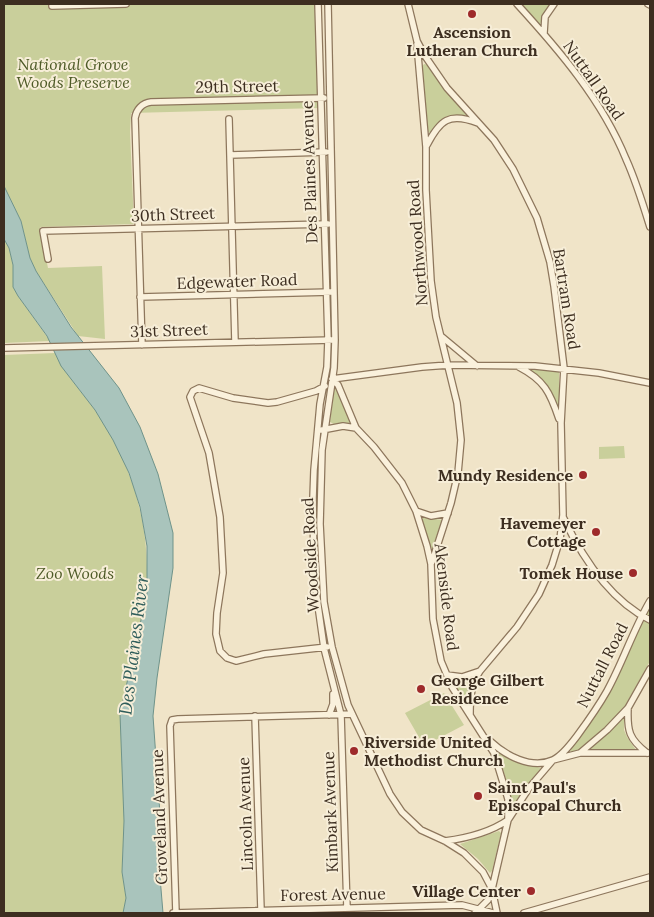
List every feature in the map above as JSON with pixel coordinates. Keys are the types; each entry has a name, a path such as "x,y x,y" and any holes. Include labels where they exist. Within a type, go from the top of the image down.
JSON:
{"street":[{"path":"52,6 126,4"},
{"name":"Des Plaines Avenue","path":"318,4 328,340"},
{"name":"Des Plaines Avenue","path":"328,4 330,152 336,340"},
{"name":"Bartram Road","path":"408,4 417,41 447,88 494,140 513,169 537,218 550,262 564,368 561,423 562,515 560,539 552,565 539,594 517,627 480,671"},
{"name":"Nuttall Road","path":"516,4 544,34 584,85 612,130 626,158 650,228"},
{"name":"Nuttall Road","path":"544,34 545,17 554,4"},
{"name":"Northwood Road","path":"417,41 426,147 428,259 436,317 457,403 461,440 458,473 448,513 431,564"},
{"name":"29th Street","path":"138,229 135,118 138,109 145,103 329,98"},
{"path":"426,147 438,126 446,120 461,118 480,124"},
{"path":"229,119 236,342"},
{"path":"230,155 330,152"},
{"name":"30th Street","path":"48,259 44,231 332,224"},
{"path":"138,229 142,345"},
{"name":"Edgewater Road","path":"140,297 334,292"},
{"path":"441,336 477,366"},
{"name":"Woodside Road","path":"328,340 327,367 317,431 312,498 314,577 324,648 341,715"},
{"name":"31st Street","path":"4,348 336,340"},
{"name":"Woodside Road","path":"336,340 320,483 320,544 323,594 332,647 351,714 390,794 402,812 421,830 445,841 464,853 486,876 492,889"},
{"path":"332,647 264,654 236,660 226,658 220,651 216,634 223,573 220,517 211,460 190,398 192,391 199,388 233,398 257,402 277,402 316,391 323,388 332,379 449,365 564,368 648,381"},
{"path":"518,366 534,376 546,387 551,395 561,423"},
{"name":"Akenside Road","path":"332,379 338,386 356,428 374,447 402,483 416,511 428,546 431,564 433,619 437,646 452,687 485,736 494,753 502,774 508,800 508,820"},
{"path":"317,431 344,426 356,428"},
{"path":"416,511 431,516 448,513"},
{"path":"562,515 574,540 601,580 620,599 641,616 650,620"},
{"name":"Nuttall Road","path":"508,820 529,788 553,760 569,746 590,718 607,690 641,616 650,601"},
{"path":"580,753 608,730 628,708 650,669"},
{"path":"447,675 462,677 480,671"},
{"path":"470,715 472,690 480,671"},
{"path":"329,715 333,704 334,684"},
{"path":"628,708 627,724 630,736 637,745 649,753"},
{"path":"255,716 351,714"},
{"name":"Kimbark Avenue","path":"341,715 347,908"},
{"name":"Groveland Avenue","path":"174,913 170,726 172,720 178,718 255,716"},
{"name":"Lincoln Avenue","path":"255,716 261,910"},
{"name":"Akenside Road","path":"485,736 500,750 521,761 536,763 580,753"},
{"path":"580,753 649,753"},
{"path":"445,841 480,834 508,820"},
{"path":"476,911 488,900 492,889 508,820"},
{"path":"524,913 650,877"},
{"path":"492,889 497,913"},
{"name":"Forest Avenue","path":"174,913 462,905 476,911 493,913"}],"green space":[{"name":"National Grove Woods Preserve","path":"4,4 316,4 319,108 131,113 130,132 134,224 40,227 48,268 102,266 105,339 78,336 36,271 30,258 21,221 4,186"},
{"path":"520,4 551,4 543,14 540,26"},
{"path":"424,64 429,65 467,115 450,115 440,121 430,133 427,131 422,67"},
{"path":"4,239 9,248 13,265 13,287 50,341 4,343"},
{"name":"Zoo Woods","path":"55,353 68,375 109,432 122,457 132,482 145,535 146,589 124,778 122,872 126,898 123,913 4,913 4,355"},
{"path":"531,369 559,371 559,410 547,385"},
{"path":"334,387 337,389 350,421 349,423 334,424 330,422"},
{"path":"624,446 625,458 599,459 599,447"},
{"path":"424,517 442,520 432,551 422,519"},
{"path":"650,606 650,661 626,704 624,719 624,730 636,750 585,750 570,753 587,727"},
{"path":"473,677 468,704 466,704 452,680"},
{"path":"444,693 464,725 424,746 405,713"},
{"path":"497,751 517,762 541,768 512,808 506,779"},
{"path":"499,831 501,833 490,873 478,859 460,844"}],"water":[{"path":"4,186 21,221 30,258 36,271 71,327 119,388 140,427 158,474 173,533 173,568 153,716 160,814 160,877 163,913 123,913 126,898 122,872 124,821 120,714 147,593 147,546 140,507 129,473 113,440 95,410 61,366 47,336 13,287 13,265 9,248 4,239"}],"place":[{"name":"Ascension Lutheran Church","path":"472,14"},
{"name":"Mundy Residence","path":"583,475"},
{"name":"Havemeyer Cottage","path":"596,532"},
{"name":"Tomek House","path":"633,573"},
{"name":"George Gilbert Residence","path":"421,689"},
{"name":"Riverside United Methodist Church","path":"354,751"},
{"name":"Saint Paul's Episcopal Church","path":"478,796"},
{"name":"Village Center","path":"531,891"}],"water label":[{"name":"Des Plaines River","path":"134,645"}]}
